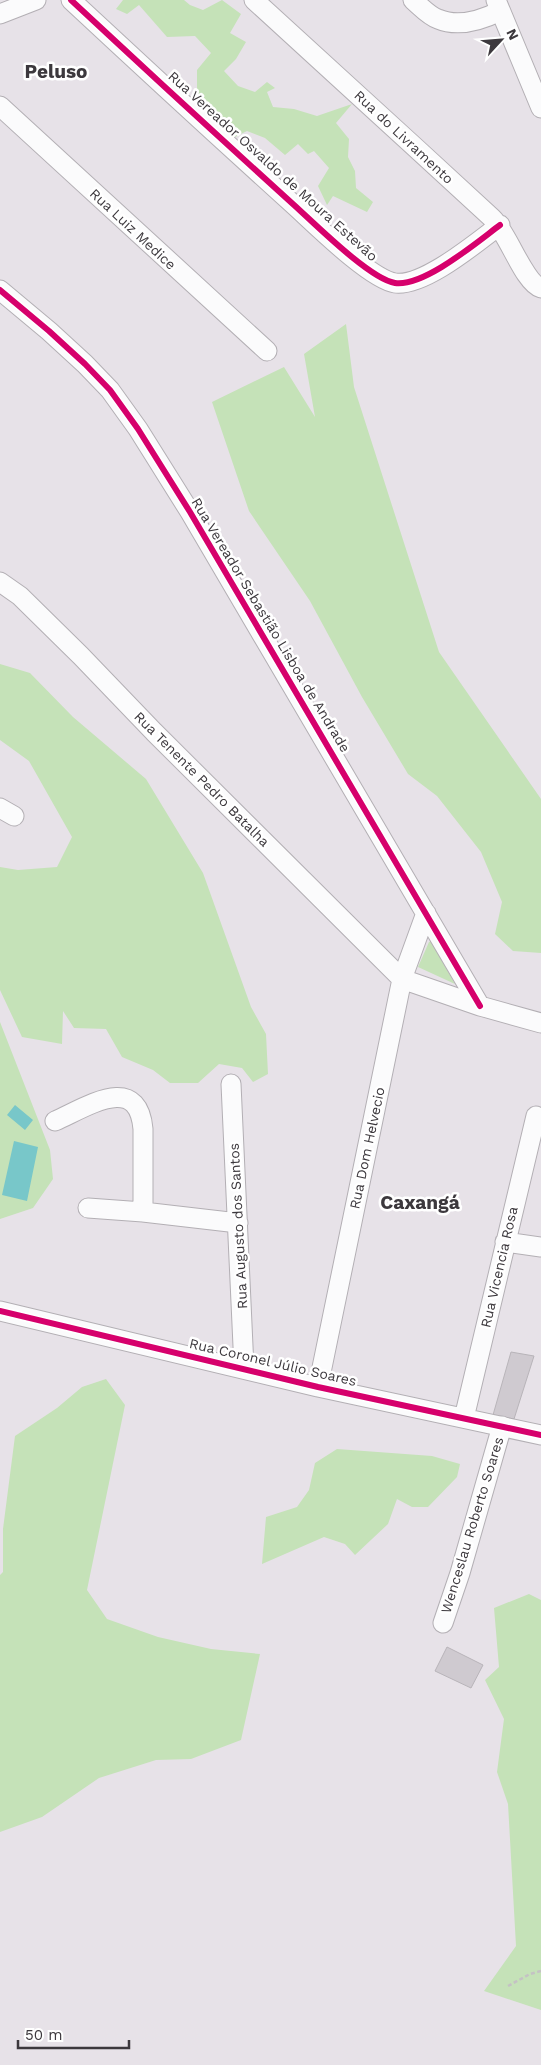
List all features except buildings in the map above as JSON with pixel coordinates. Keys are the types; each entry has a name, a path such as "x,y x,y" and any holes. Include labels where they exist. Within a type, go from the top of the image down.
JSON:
{"street":[{"path":"0,14 36,0"},
{"name":"Rua Vereador Osvaldo de Moura Estevão","path":"71,0 307,216 356,259 384,280 396,283 410,282 430,274 500,225"},
{"name":"Rua do Livramento","path":"254,0 500,225 529,279 539,288"},
{"path":"413,0 437,19 453,23 471,22 498,6 541,108"},
{"name":"Rua Luiz Medice","path":"0,106 266,351"},
{"name":"Rua Vereador Sebastião Lisboa de Andrade","path":"0,290 49,330 85,364 110,390 138,429 190,512 480,1006"},
{"name":"Rua Tenente Pedro Batalha","path":"0,582 20,596 81,656 154,732 402,979"},
{"name":"Rua Dom Helvecio","path":"318,1387 402,979 426,913"},
{"path":"402,979 480,1006 541,1023"},
{"name":"Rua Augusto dos Santos","path":"231,1084 244,1368"},
{"path":"55,1121 99,1101 114,1098 131,1099 137,1105 142,1116 143,1129 143,1212"},
{"name":"Rua Vicencia Rosa","path":"464,1418 505,1242 533,1159 536,1116"},
{"path":"88,1208 143,1212 238,1224"},
{"path":"505,1242 541,1247"},
{"name":"Rua Coronel Júlio Soares","path":"0,1311 318,1387 541,1435"},
{"name":"Wenceslau Roberto Soares","path":"443,1623 460,1573 502,1426"}],"path":[{"path":"508,1986 530,1974 541,1971"}],"green space":[{"path":"123,0 184,0 190,5 203,10 222,0 241,14 230,33 246,42 236,59 224,71 238,86 255,92 267,82 275,88 267,92 273,107 294,109 317,116 352,104 336,123 349,139 348,157 355,171 356,188 373,202 367,212 333,196 327,205 318,186 329,168 314,151 308,154 298,144 285,155 265,138 247,131 231,139 197,94 197,70 211,53 195,36 167,37 139,5 127,14 116,9"},
{"path":"346,324 354,387 439,652 541,799 541,953 513,951 495,934 502,902 481,852 437,796 408,774 362,697 310,601 249,511 212,402 284,367 315,417 304,354"},
{"path":"0,664 30,673 73,717 146,779 203,873 251,1007 266,1034 268,1074 253,1082 242,1068 219,1064 198,1083 170,1083 153,1070 122,1057 106,1029 74,1028 63,1011 62,1044 22,1037 0,990 0,867 18,870 57,867 72,837 29,761 0,740"},
{"path":"431,941 455,984 418,967"},
{"path":"0,1022 50,1150 53,1179 33,1208 0,1219"},
{"path":"106,1379 125,1405 87,1590 107,1619 158,1637 211,1649 260,1654 241,1740 191,1759 156,1760 99,1778 42,1817 0,1832 0,1575 3,1572 3,1529 15,1436 57,1408 82,1387"},
{"path":"337,1449 432,1456 460,1464 457,1477 428,1507 412,1507 397,1499 388,1524 355,1555 345,1544 324,1537 262,1564 266,1517 297,1507 309,1490 315,1463"},
{"path":"529,1594 541,1600 541,2010 484,1991 516,1946 508,1804 497,1772 504,1719 485,1680 499,1667 494,1608"}],"water":[{"path":"15,1105 33,1120 25,1130 7,1115"},
{"path":"14,1141 38,1147 27,1201 2,1195"}],"cycle path":[{"path":"71,0 329,237 358,262 384,279 395,283 420,278 450,262 500,225"},
{"path":"0,290 85,364 110,390 138,429 190,512 480,1006"},
{"path":"0,1311 318,1387 541,1435"}],"district":[{"name":"Peluso","path":"56,71"},
{"name":"Caxangá","path":"420,1202"}]}
